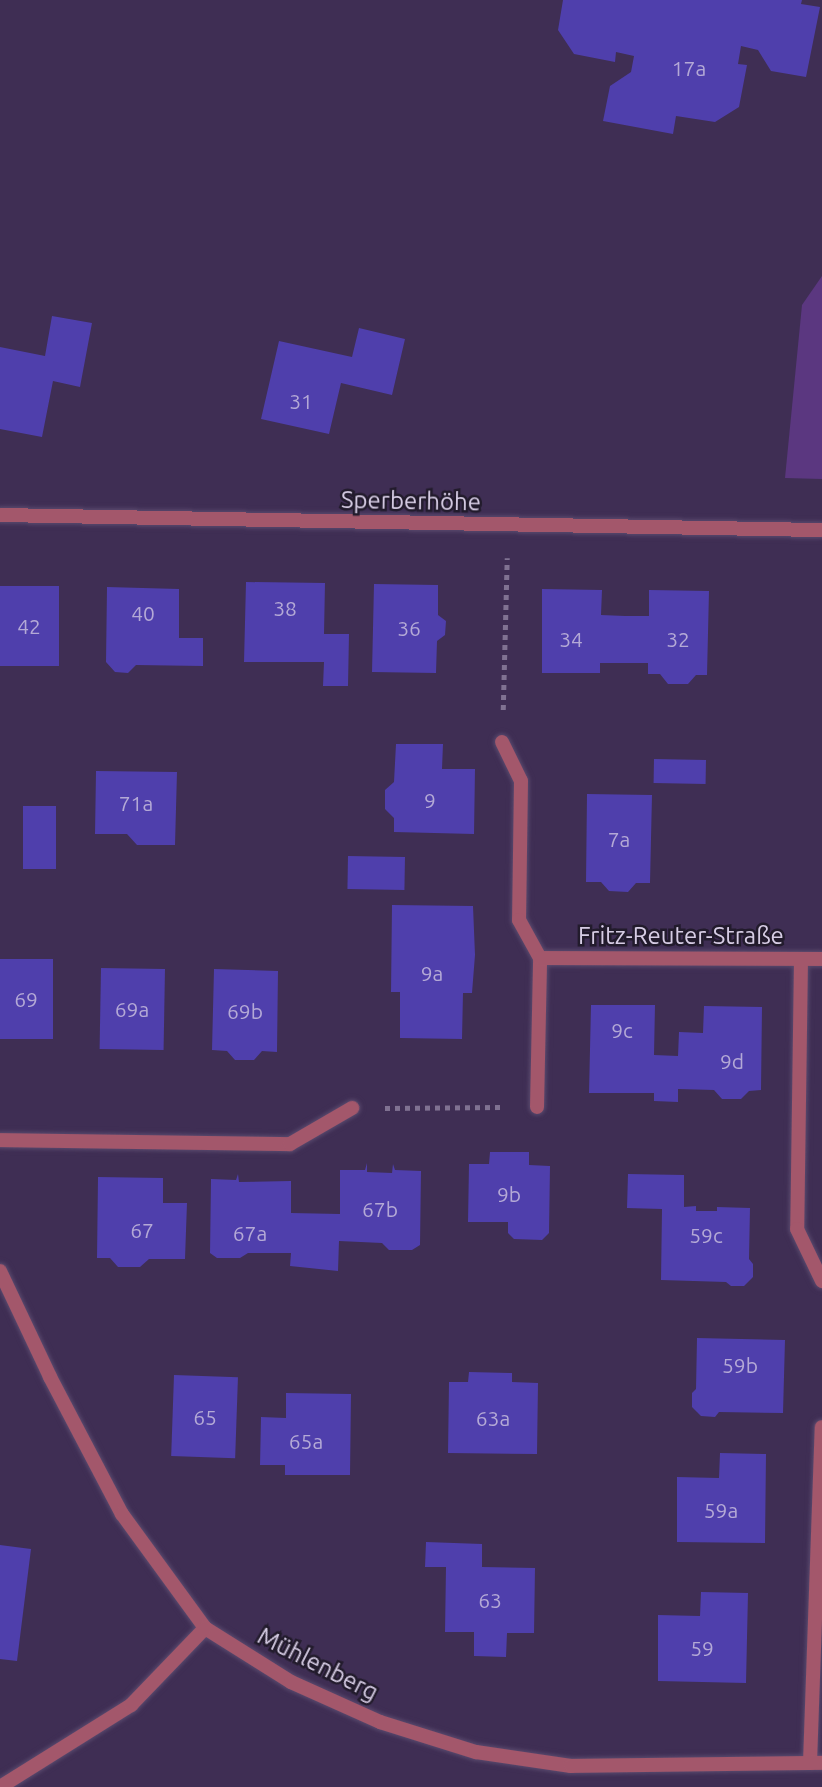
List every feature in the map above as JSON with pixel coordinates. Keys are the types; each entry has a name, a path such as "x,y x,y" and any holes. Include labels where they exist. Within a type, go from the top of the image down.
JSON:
{"street":[{"name":"Sperberhöhe","path":"0,514 507,526 822,530"},
{"path":"502,742 521,781 519,920 540,958 537,1107"},
{"name":"Fritz-Reuter-Straße","path":"540,958 822,959"},
{"path":"801,959 797,1229 822,1281"},
{"path":"0,1140 290,1144 352,1108"},
{"name":"Mühlenberg","path":"0,1271 50,1377 122,1514 205,1628 291,1682 380,1722 476,1752 571,1766 816,1763"},
{"path":"816,1763 822,1427"},
{"path":"0,1787 131,1705 205,1628"}],"path":[{"path":"502,742 507,526"},
{"path":"352,1108 537,1107"}],"shaded area":[{"path":"822,276 822,479 785,478 802,305"}],"building":[{"path":"563,0 802,0 801,4 820,7 806,77 771,71 758,50 741,46 738,64 747,65 739,107 715,122 676,116 673,134 603,121 610,86 631,72 634,56 616,52 615,62 574,54 558,30"},
{"path":"52,316 92,323 80,387 53,381 42,437 0,429 0,347 45,356"},
{"path":"359,328 405,339 392,395 341,383 329,434 261,419 279,341 352,357"},
{"path":"246,582 325,583 324,634 349,634 348,686 323,686 324,662 244,662"},
{"path":"374,584 438,585 438,615 446,621 445,635 437,641 436,673 372,672"},
{"path":"0,586 59,586 59,666 0,666"},
{"path":"107,587 179,589 179,638 203,638 203,666 136,665 128,673 115,672 106,662"},
{"path":"542,589 602,590 601,615 625,616 649,616 649,590 709,591 707,675 696,675 688,684 668,684 660,674 648,674 648,663 600,663 600,673 542,673"},
{"path":"396,744 443,744 442,769 475,769 474,834 394,832 394,818 385,809 385,790 394,782"},
{"path":"654,759 706,760 706,784 654,783"},
{"path":"96,771 177,772 175,845 137,845 127,834 95,834"},
{"path":"587,794 652,795 650,883 636,883 628,892 609,891 601,882 586,882"},
{"path":"23,806 56,806 56,869 23,869"},
{"path":"348,856 405,857 404,890 347,889"},
{"path":"392,905 473,906 475,955 472,993 463,993 462,1039 400,1038 400,992 391,992"},
{"path":"0,959 53,959 53,1039 0,1039"},
{"path":"101,968 165,969 164,1050 100,1049"},
{"path":"214,969 278,971 277,1052 262,1051 254,1060 235,1060 227,1051 212,1050"},
{"path":"591,1005 655,1005 654,1055 678,1056 679,1032 703,1033 704,1006 762,1007 761,1090 749,1091 741,1099 722,1099 714,1090 678,1089 678,1102 654,1101 654,1093 589,1093"},
{"path":"490,1152 529,1152 529,1165 550,1166 549,1233 542,1240 514,1239 508,1233 508,1222 468,1222 469,1164 489,1164"},
{"path":"367,1163 367,1172 392,1173 393,1164 395,1170 421,1171 420,1245 412,1250 389,1250 382,1243 339,1241 338,1271 290,1266 291,1253 248,1253 240,1258 217,1258 210,1253 211,1179 236,1180 238,1174 239,1182 291,1181 291,1213 340,1214 340,1170 365,1170"},
{"path":"628,1174 684,1175 684,1207 696,1206 696,1211 717,1211 717,1207 750,1208 749,1259 753,1264 753,1277 744,1286 731,1286 726,1282 661,1280 662,1209 627,1208"},
{"path":"98,1177 163,1178 163,1203 187,1203 185,1259 149,1259 140,1267 118,1267 110,1258 97,1258"},
{"path":"697,1338 785,1340 783,1413 719,1412 715,1417 701,1416 692,1407 692,1393 696,1389"},
{"path":"469,1372 512,1373 512,1382 538,1383 537,1454 448,1453 449,1382 468,1382"},
{"path":"174,1375 238,1377 235,1458 171,1456"},
{"path":"286,1393 351,1394 350,1475 285,1475 285,1465 260,1465 261,1417 286,1418"},
{"path":"720,1453 766,1454 765,1543 677,1542 677,1477 719,1478"},
{"path":"426,1542 482,1544 482,1567 535,1568 534,1633 507,1633 506,1657 474,1656 474,1632 445,1632 446,1567 425,1567"},
{"path":"0,1545 31,1549 17,1661 0,1659"},
{"path":"701,1592 748,1593 746,1683 658,1681 658,1615 700,1616"}]}
